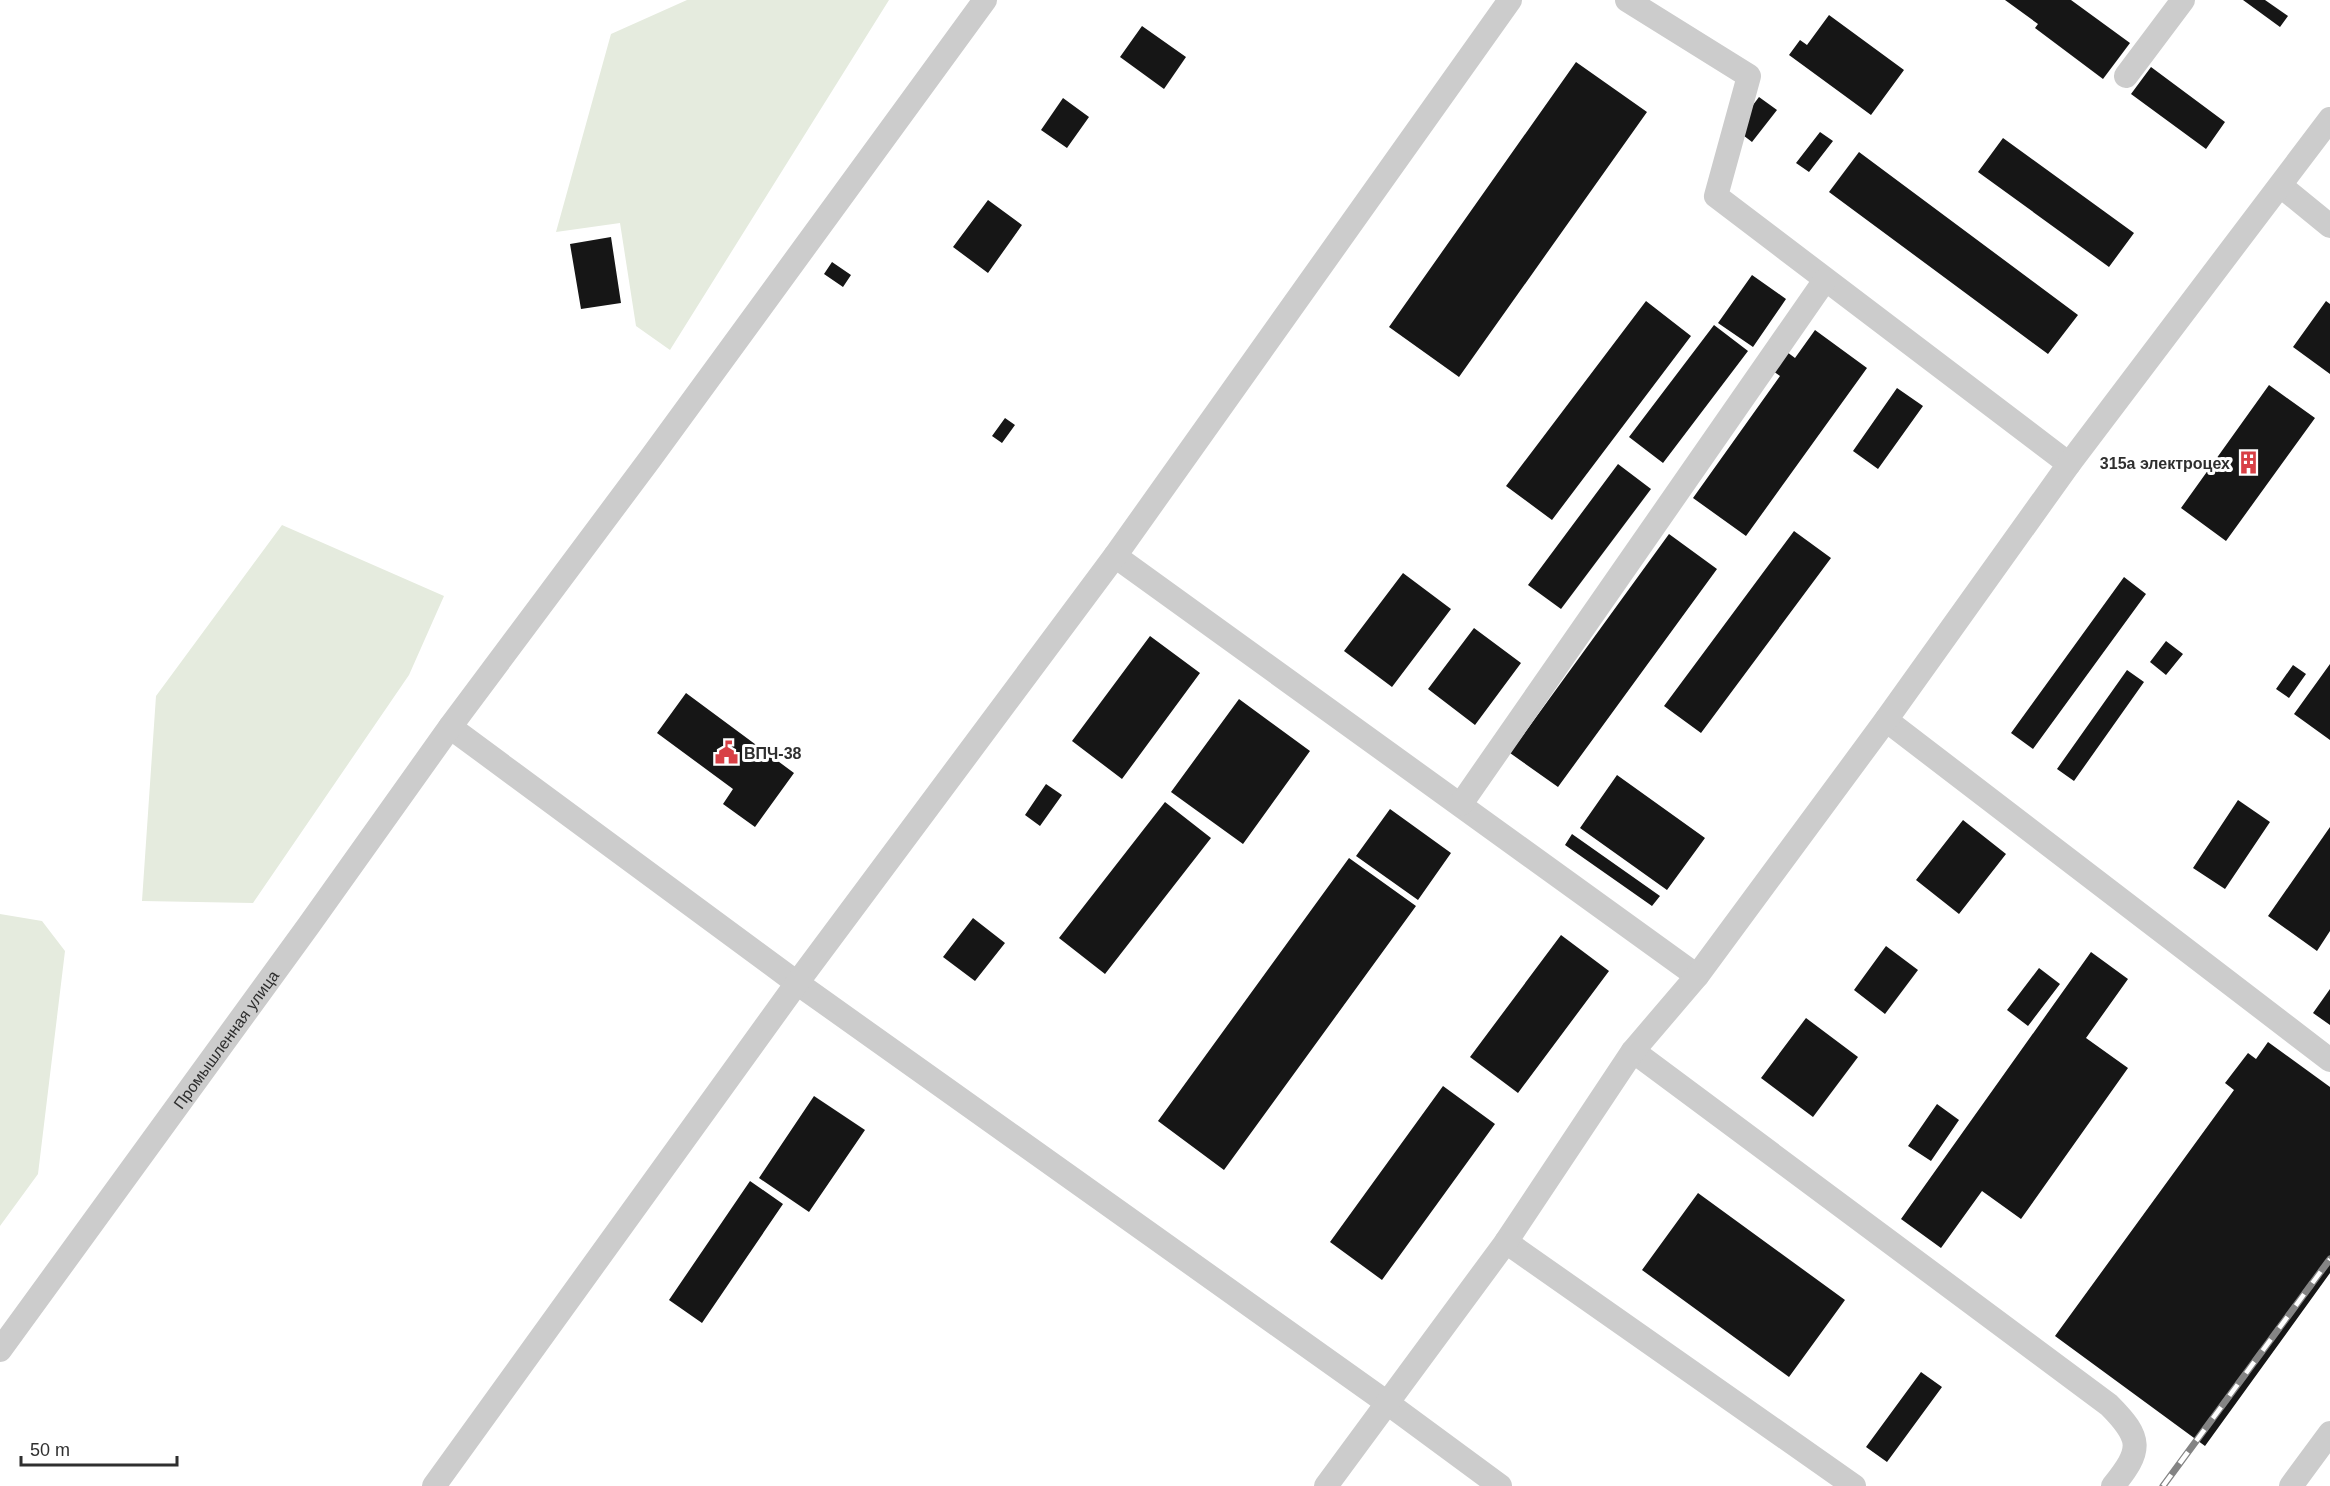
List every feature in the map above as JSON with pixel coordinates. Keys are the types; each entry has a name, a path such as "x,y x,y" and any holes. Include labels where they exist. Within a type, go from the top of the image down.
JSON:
{"street":[{"name":"Промышленная улица","path":"0,1350 450,727 985,0"},
{"path":"434,1486 798,983 1115,556 1510,0"},
{"path":"1627,0 1749,76 1716,196 2069,464"},
{"path":"2126,76 2183,0"},
{"path":"1326,1486 1506,1242 1633,1051 1696,976 1886,720 2069,464 2330,119"},
{"path":"2281,186 2330,226"},
{"path":"1461,804 1825,280"},
{"path":"1115,556 1696,976"},
{"path":"1886,720 2330,1060"},
{"path":"450,727 798,983 1386,1402 1500,1486"},
{"path":"1633,1051 2109,1405 2124,1420 2134,1437 2135,1452 2127,1468 2113,1486"},
{"path":"1506,1242 1854,1486"},
{"path":"2291,1486 2330,1433"}],"shaded area":[{"path":"687,0 889,0 670,350 636,326 620,223 556,232 611,34"},
{"path":"282,525 444,596 409,675 253,903 142,901 156,696"},
{"path":"0,914 42,921 65,951 38,1174 0,1226"}],"building":[{"path":"2005,0 2071,0 2130,43 2103,79 2035,28 2038,24"},
{"path":"2243,0 2265,0 2288,16 2280,27"},
{"path":"1829,15 1904,70 1871,115 1789,55 1800,40 1807,45"},
{"path":"1142,26 1186,57 1164,89 1120,57"},
{"path":"1576,62 1647,112 1459,377 1389,327"},
{"path":"2151,67 2225,122 2206,149 2131,94"},
{"path":"1759,97 1777,110 1752,142 1735,129"},
{"path":"1063,98 1089,117 1067,148 1041,130"},
{"path":"1820,132 1833,141 1809,172 1796,163"},
{"path":"2003,138 2134,233 2109,267 1978,172"},
{"path":"1859,152 2078,315 2048,354 1829,192"},
{"path":"988,200 1022,225 988,273 953,247"},
{"path":"611,237 621,303 581,309 570,244"},
{"path":"832,262 851,275 843,287 824,274"},
{"path":"1752,275 1786,299 1753,347 1718,323"},
{"path":"1646,301 1691,336 1552,520 1506,486"},
{"path":"2326,301 2330,304 2330,374 2293,347"},
{"path":"1714,325 1748,351 1663,463 1629,437"},
{"path":"1815,330 1867,368 1746,536 1693,498 1780,376 1773,371 1787,352 1795,358"},
{"name":"315a электроцех","path":"2269,385 2315,418 2226,541 2181,508"},
{"path":"1897,388 1923,406 1878,469 1853,451"},
{"path":"1005,418 1015,425 1002,443 992,436"},
{"path":"1618,464 1651,489 1561,609 1528,585"},
{"path":"1794,531 1831,558 1701,733 1664,706"},
{"path":"1669,534 1717,569 1558,787 1510,753"},
{"path":"1403,573 1451,609 1392,687 1344,651"},
{"path":"2124,577 2146,594 2033,749 2011,733"},
{"path":"1474,628 1521,663 1475,725 1428,689"},
{"path":"1150,636 1200,673 1122,779 1072,741"},
{"path":"2166,641 2183,654 2166,675 2150,662"},
{"path":"2330,664 2330,740 2294,714"},
{"path":"2293,665 2306,674 2289,698 2276,689"},
{"path":"2127,670 2144,682 2074,781 2057,769"},
{"name":"ВПЧ-38","path":"686,693 794,773 755,827 723,804 733,789 657,733"},
{"path":"1239,699 1310,751 1243,844 1171,792"},
{"path":"1617,775 1705,838 1667,890 1580,828"},
{"path":"1046,784 1062,795 1040,826 1025,815"},
{"path":"2238,800 2270,822 2225,889 2193,868"},
{"path":"1165,802 1211,838 1105,974 1059,938"},
{"path":"1390,809 1451,853 1418,900 1356,856"},
{"path":"1963,820 2006,854 1959,914 1916,880"},
{"path":"2330,827 2330,931 2317,951 2268,916"},
{"path":"1572,834 1660,896 1652,906 1565,845"},
{"path":"1349,858 1416,906 1224,1170 1158,1121"},
{"path":"973,918 1005,943 975,981 943,957"},
{"path":"1561,935 1609,971 1518,1093 1470,1057"},
{"path":"1886,946 1918,970 1885,1014 1854,990"},
{"path":"2091,952 2128,979 2086,1038 2128,1068 2021,1219 1982,1191 1941,1248 1901,1219"},
{"path":"2039,968 2060,984 2028,1026 2007,1010"},
{"path":"2330,989 2330,1025 2313,1013"},
{"path":"1806,1018 1858,1057 1813,1117 1761,1078"},
{"path":"2268,1042 2330,1087 2330,1273 2205,1446 2055,1336 2234,1090 2225,1083 2248,1053 2256,1059"},
{"path":"1443,1086 1495,1124 1382,1280 1330,1242"},
{"path":"814,1096 865,1130 809,1212 759,1178"},
{"path":"1937,1104 1959,1120 1931,1161 1908,1146"},
{"path":"750,1181 783,1204 702,1323 669,1300"},
{"path":"1698,1193 1845,1300 1789,1377 1642,1270"},
{"path":"1921,1372 1942,1387 1887,1462 1866,1447"}],"railway":[{"path":"2163,1486 2330,1259"}],"place":[{"name":"315a электроцех","path":"2248,463"},
{"name":"ВПЧ-38","path":"726,753"}]}
